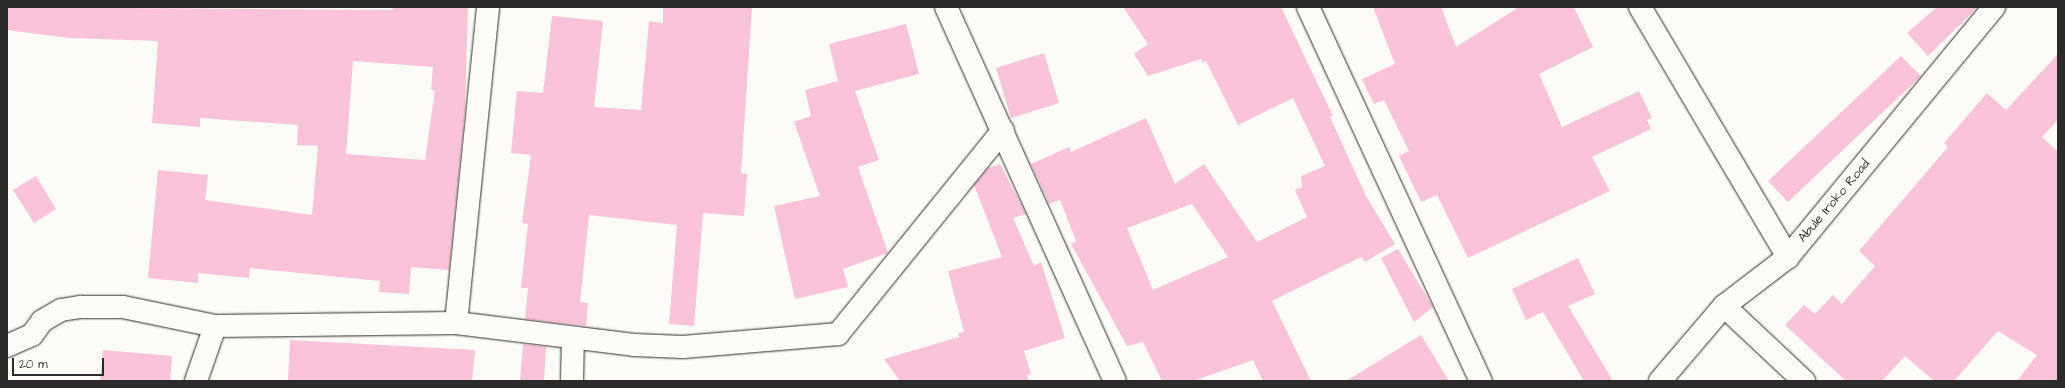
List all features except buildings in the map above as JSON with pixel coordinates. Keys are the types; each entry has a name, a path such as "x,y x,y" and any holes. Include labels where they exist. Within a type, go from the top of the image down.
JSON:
{"street":[{"path":"456,323 488,7"},
{"path":"946,7 1116,381"},
{"path":"1308,7 1481,381"},
{"path":"1640,7 1788,257"},
{"name":"Abule Iroko Road","path":"1660,381 1724,306 1788,257 1994,7"},
{"path":"7,346 32,335 42,321 60,310 81,307 123,307 215,326 456,323 573,338 683,347 838,334 1003,130"},
{"path":"1724,306 1804,381"},
{"path":"196,381 215,326"},
{"path":"572,381 573,338"}]}
